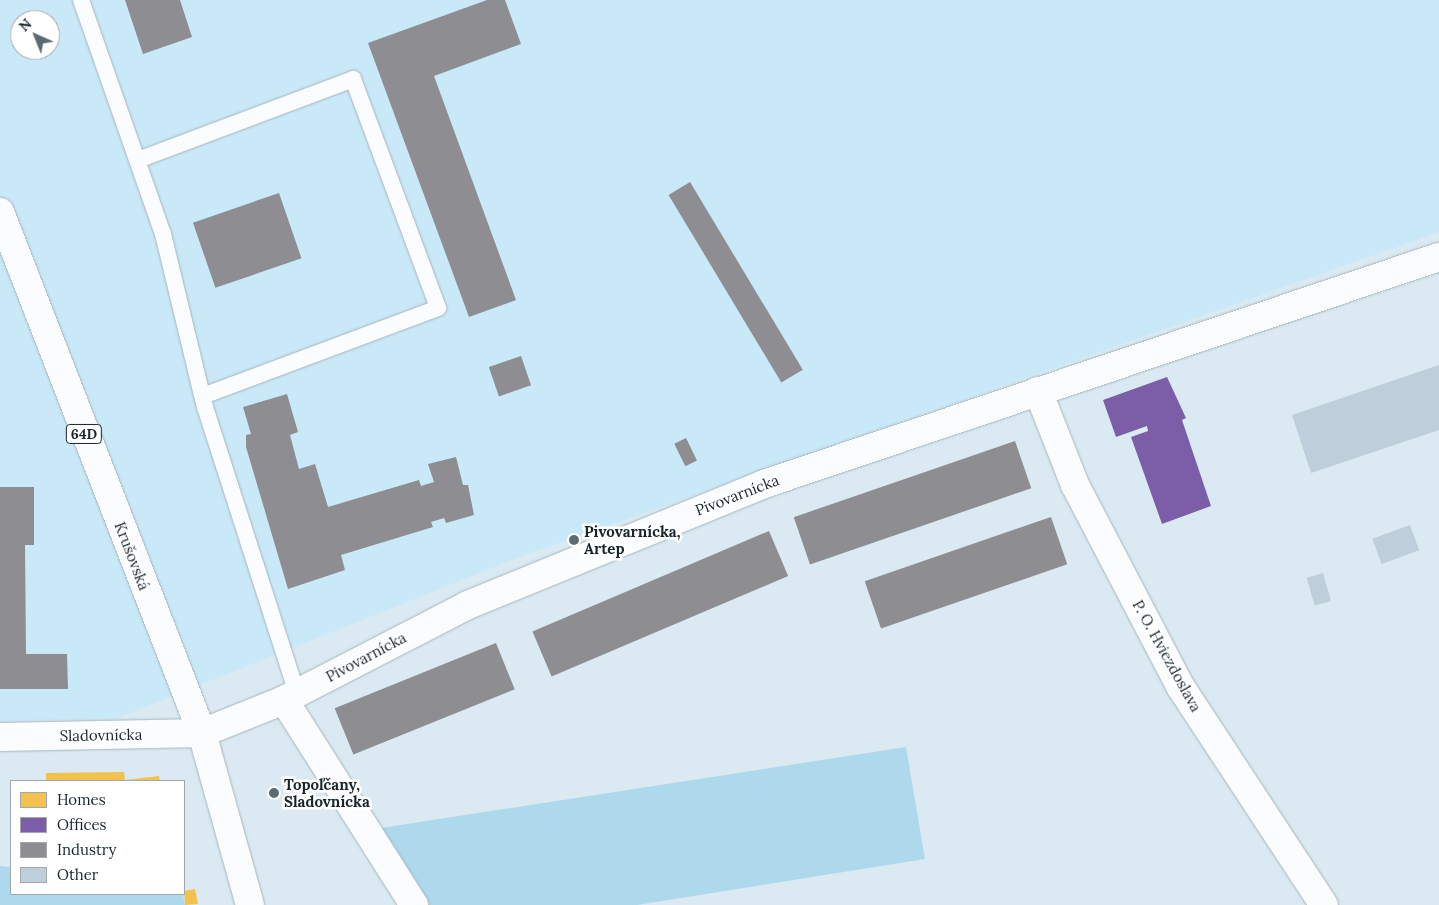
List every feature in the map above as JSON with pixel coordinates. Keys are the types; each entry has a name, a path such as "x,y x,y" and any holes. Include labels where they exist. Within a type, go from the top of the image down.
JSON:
{"street":[{"name":"Krušovská","path":"0,212 202,733 250,905"},
{"name":"Pivovarnícka","path":"202,733 291,697 460,609 538,575 764,484 1439,257"},
{"name":"P. O. Hviezdoslava","path":"1038,391 1075,485 1180,686 1324,905"},
{"path":"291,697 414,905"},
{"name":"Sladovnícka","path":"0,737 202,733"}],"lane":[{"path":"81,0 163,234 203,396 291,697"},
{"path":"138,160 353,79 438,308 203,396"}],"shaded area":[{"path":"0,0 1439,0 1439,232 517,558 115,719 0,721"},
{"path":"906,747 925,859 637,905 425,905 381,828"},
{"path":"0,866 10,867 10,895 183,895 185,905 0,905"}],"building: Homes":[{"path":"124,772 125,780 46,780 46,773"},
{"path":"159,776 160,780 125,780"},
{"path":"195,889 198,904 185,905 185,891"}],"building: Offices":[{"path":"1167,377 1186,418 1182,420 1211,506 1162,524 1131,437 1148,431 1147,426 1116,437 1103,400"}],"building: Industry":[{"path":"125,0 180,0 192,37 143,54"},
{"path":"487,0 505,0 521,44 434,76 516,300 469,317 368,43"},
{"path":"690,182 803,370 781,383 669,195"},
{"path":"279,193 301,258 215,288 193,223"},
{"path":"521,356 531,385 499,396 489,367"},
{"path":"287,394 298,432 290,435 299,469 315,464 328,507 419,480 421,486 434,482 428,464 456,457 463,485 468,485 474,515 446,523 444,518 431,522 433,527 341,555 345,570 288,589 246,447 246,435 251,434 243,407"},
{"path":"686,438 697,460 685,466 674,444"},
{"path":"1015,441 1031,488 810,564 794,517"},
{"path":"0,487 34,487 34,545 25,545 26,654 67,654 68,689 0,689"},
{"path":"1051,517 1067,564 881,628 865,581"},
{"path":"769,531 788,576 552,677 532,631"},
{"path":"496,643 515,689 353,755 335,708"}],"building: Other":[{"path":"1439,365 1439,430 1311,473 1292,415"},
{"path":"1410,525 1419,550 1382,564 1372,539"},
{"path":"1323,573 1331,601 1315,606 1307,578"}],"place":[{"name":"Pivovarnícka, Artep","path":"574,540"},
{"name":"Topoľčany, Sladovnícka","path":"274,793"}]}
